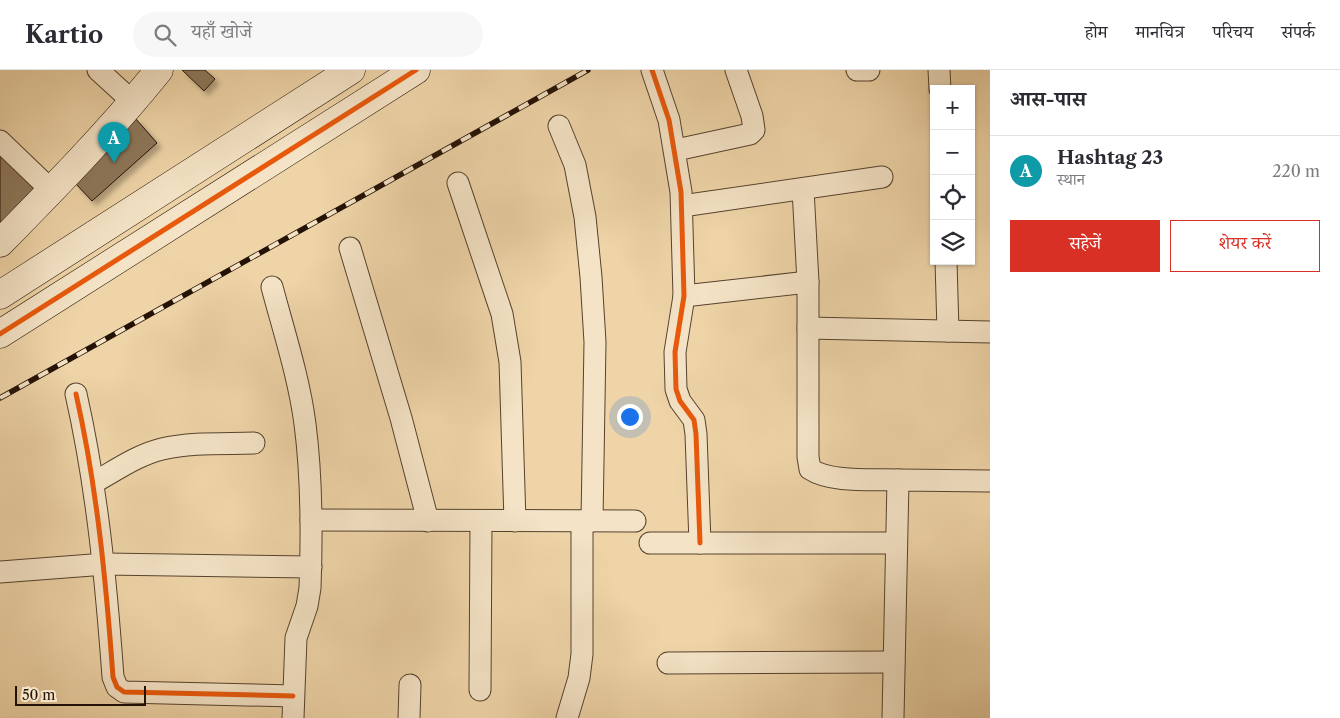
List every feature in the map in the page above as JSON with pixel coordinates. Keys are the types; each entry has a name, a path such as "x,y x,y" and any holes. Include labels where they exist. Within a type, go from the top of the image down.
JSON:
{"street":[{"path":"98,70 133,102"},
{"path":"0,243 52,191 133,102 159,70"},
{"path":"0,295 351,70"},
{"path":"0,315 382,70"},
{"path":"0,334 416,70"},
{"path":"652,70 669,120 676,150 682,206 684,296 676,352 675,375 676,389 680,401 694,420 700,543"},
{"path":"676,150 750,134 754,130 752,116 736,70"},
{"path":"857,70 870,70"},
{"path":"939,70 940,85"},
{"path":"559,126 576,173 586,217 595,342 582,654 577,684 567,718"},
{"path":"0,141 52,191"},
{"path":"682,206 882,178"},
{"path":"458,183 502,314 510,362 515,522"},
{"path":"803,189 808,282 808,458 810,469 820,476 834,478 990,481"},
{"path":"350,248 401,418 428,521"},
{"path":"946,265 948,331"},
{"path":"684,296 808,282"},
{"path":"272,287 305,423 311,520 311,567 307,606 296,638 293,718"},
{"path":"808,328 990,332"},
{"path":"76,394 93,483 105,564 113,677 116,687 124,692 293,696"},
{"path":"93,483 138,458 161,449 187,445 254,443"},
{"path":"893,718 895,543 898,480"},
{"path":"311,520 635,522"},
{"path":"480,690 481,522"},
{"path":"650,543 895,543"},
{"path":"0,572 105,564 311,567"},
{"path":"668,663 894,662"},
{"path":"409,718 410,686"}],"building":[{"path":"182,70 205,70 215,79 204,91"},
{"path":"136,119 157,143 92,201 75,183"},
{"path":"0,148 40,185 0,229"}],"railway":[{"path":"0,398 588,70"}],"cycle path":[{"path":"0,334 416,70"},
{"path":"652,70 669,120 681,192 684,296 675,352 676,389 680,401 694,420 700,543"},
{"path":"76,394 95,499 104,570 113,677 117,687 124,692 293,696"}],"place":[{"name":"Hashtag 23","path":"114,163"}]}
